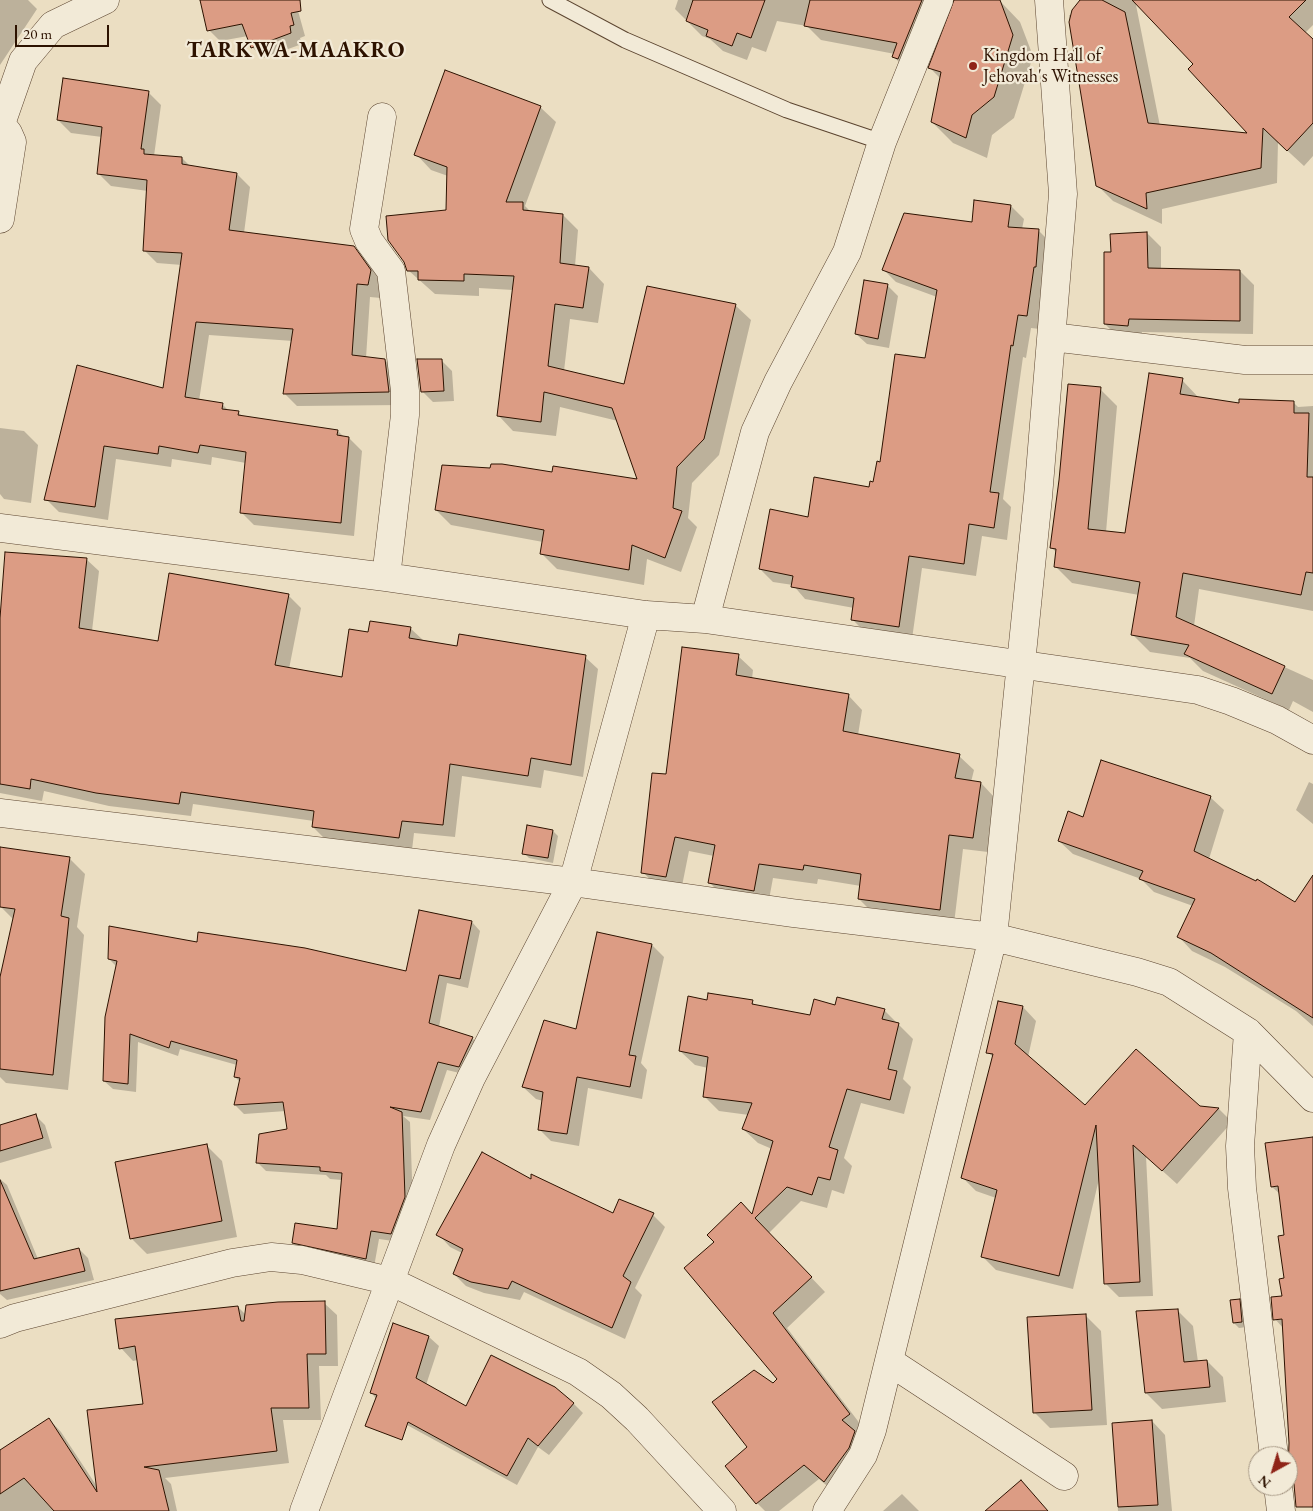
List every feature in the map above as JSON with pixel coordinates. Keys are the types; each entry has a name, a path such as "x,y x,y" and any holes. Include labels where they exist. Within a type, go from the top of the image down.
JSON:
{"street":[{"path":"0,219 12,142 1,124 23,61 53,25 105,0"},
{"path":"705,619 755,432 778,382 847,252 882,142 940,0"},
{"path":"828,1511 863,1455 872,1430 890,1362 941,1142 993,937 1011,779 1020,666 1038,497 1063,194 1049,0"},
{"path":"382,117 364,229 369,241 391,271 405,391 405,415 386,577"},
{"path":"1052,337 1245,360 1313,360"},
{"path":"0,528 386,577 646,615 705,619 1020,666 1198,690 1231,700 1277,720 1313,740"},
{"path":"304,1511 441,1145 471,1078 573,882 646,615"},
{"path":"0,813 573,882 792,913 993,937 1137,972 1169,982 1221,1013 1248,1032 1313,1098"},
{"path":"1248,1032 1240,1146 1242,1188 1273,1446"},
{"path":"0,1324 15,1318 232,1263 271,1257 302,1260 390,1281 578,1372 611,1395 637,1419 722,1511"},
{"path":"890,1362 1064,1476"},
{"path":"1279,1496 1281,1511"}],"lane":[{"path":"550,0 625,40 787,110 882,142"}],"building":[{"path":"200,0 300,0 301,11 291,13 294,25 290,26 291,33 251,48 242,24 207,31"},
{"path":"693,0 765,0 751,38 737,33 732,46 706,36 708,30 686,21"},
{"path":"810,0 922,0 898,59 892,57 897,43 804,26"},
{"name":"Kingdom Hall of Jehovah's Witnesses","path":"954,0 1000,0 1013,35 994,97 972,115 966,138 931,122 941,72 928,68"},
{"path":"1080,0 1102,0 1125,12 1148,123 1247,133 1188,69 1193,64 1132,0 1306,0 1289,17 1313,39 1313,123 1287,151 1263,128 1261,168 1146,193 1147,209 1096,186 1069,22 1072,10"},
{"path":"445,70 541,106 506,202 523,202 523,210 563,214 560,263 589,267 583,308 555,304 548,366 624,384 647,286 736,304 704,439 677,467 673,508 682,511 665,558 632,545 629,570 540,554 544,530 435,510 442,465 490,468 491,464 502,464 552,472 553,466 637,479 612,408 544,392 541,422 497,416 514,276 464,274 464,281 418,280 418,271 407,271 404,262 388,240 386,216 446,210 447,167 414,155"},
{"path":"63,78 149,91 141,149 144,149 144,154 182,157 182,164 237,173 229,230 354,246 371,270 368,285 357,284 352,355 385,359 389,392 283,394 293,329 196,322 185,397 223,403 222,409 239,411 238,415 338,430 337,435 349,437 341,523 240,513 246,452 200,445 198,453 159,446 158,454 104,446 95,507 44,500 77,365 163,388 182,253 143,251 147,180 97,174 102,127 57,120"},
{"path":"974,200 1011,205 1008,227 1039,229 1036,267 1034,267 1027,316 1018,315 1013,346 1011,345 990,492 999,493 994,528 969,524 964,564 909,556 899,627 851,620 854,598 791,587 793,576 759,569 770,509 808,517 814,477 869,487 870,481 873,482 877,461 880,462 895,354 925,358 937,290 882,270 904,213 972,222"},
{"path":"1147,232 1148,268 1240,270 1240,321 1129,319 1128,326 1104,324 1104,252 1111,252 1110,234"},
{"path":"864,280 888,284 878,339 855,334"},
{"path":"417,359 442,359 444,391 421,392"},
{"path":"1149,373 1183,378 1180,394 1239,403 1239,399 1294,401 1294,413 1309,413 1307,477 1313,477 1313,573 1306,572 1301,595 1183,573 1176,617 1285,666 1272,694 1184,654 1189,645 1131,635 1140,582 1054,567 1056,549 1050,548 1059,480 1068,384 1101,387 1088,529 1125,533"},
{"path":"5,552 87,558 79,628 158,641 169,573 289,594 275,665 342,677 349,629 368,632 370,621 411,627 409,638 457,646 459,634 586,655 571,765 531,758 528,776 450,764 443,825 402,821 399,838 312,827 314,811 181,792 179,804 96,793 31,779 30,789 0,784 0,618"},
{"path":"682,647 739,654 736,675 849,694 843,731 960,754 955,778 981,782 973,838 949,835 940,910 858,899 861,874 804,865 803,870 759,864 754,891 708,883 715,845 675,837 666,877 641,873 652,773 666,774"},
{"path":"1101,760 1211,796 1194,851 1256,881 1257,879 1295,902 1313,875 1313,1018 1211,953 1177,937 1195,899 1139,879 1143,871 1058,841 1068,811 1083,817"},
{"path":"527,825 553,830 548,858 522,854"},
{"path":"0,847 70,857 61,916 69,918 53,1075 0,1069 0,977 15,909 0,907"},
{"path":"419,910 472,921 460,979 439,975 429,1023 473,1037 459,1067 438,1062 421,1112 390,1107 402,1112 405,1197 391,1234 371,1231 366,1259 292,1243 295,1223 337,1229 342,1173 320,1171 320,1167 256,1163 259,1134 287,1129 283,1102 234,1105 240,1078 234,1077 237,1060 171,1041 169,1048 130,1034 128,1084 103,1081 105,1017 117,961 108,959 109,926 197,942 198,932 305,948 406,971"},
{"path":"597,932 652,944 629,1055 636,1056 630,1087 577,1077 567,1134 538,1130 543,1092 522,1087 544,1020 576,1029"},
{"path":"708,993 753,1000 752,1004 810,1015 814,999 835,1005 837,997 885,1009 882,1019 899,1023 888,1069 897,1071 890,1100 847,1089 829,1147 838,1150 830,1180 818,1177 812,1195 787,1187 755,1218 812,1277 773,1313 850,1414 842,1420 855,1431 849,1448 824,1482 804,1465 756,1504 725,1466 747,1447 712,1402 754,1370 773,1383 777,1379 684,1268 714,1242 707,1235 741,1202 752,1214 773,1141 742,1129 752,1103 703,1097 708,1057 679,1051 688,996 707,1000"},
{"path":"998,1001 1023,1006 1015,1044 1085,1105 1136,1049 1200,1106 1219,1108 1162,1171 1133,1145 1140,1282 1104,1284 1096,1125 1059,1276 981,1257 997,1190 961,1178 993,1054 986,1053"},
{"path":"36,1114 43,1138 0,1151 0,1125"},
{"path":"1313,1137 1313,1507 1296,1507 1295,1496 1298,1496 1298,1446 1289,1446 1282,1319 1273,1320 1271,1297 1282,1296 1279,1279 1284,1278 1278,1236 1284,1235 1278,1186 1271,1187 1265,1143"},
{"path":"207,1144 222,1221 130,1239 115,1162"},
{"path":"482,1152 531,1179 531,1174 613,1213 619,1199 654,1213 623,1276 631,1282 612,1328 512,1281 508,1289 471,1282 453,1274 463,1249 436,1235"},
{"path":"0,1180 34,1259 79,1248 85,1271 0,1291"},
{"path":"1240,1299 1242,1322 1233,1323 1230,1300"},
{"path":"325,1301 326,1354 307,1354 309,1408 271,1408 277,1451 144,1467 159,1470 169,1511 54,1511 24,1478 0,1494 0,1450 49,1418 97,1492 87,1410 143,1404 135,1346 119,1349 115,1319 238,1306 241,1321 244,1321 246,1305"},
{"path":"1178,1309 1184,1362 1207,1360 1210,1387 1145,1393 1136,1311"},
{"path":"1086,1314 1092,1410 1033,1413 1027,1317"},
{"path":"393,1323 429,1336 416,1378 466,1406 491,1355 555,1387 574,1403 538,1446 528,1438 507,1476 408,1422 402,1440 365,1426 377,1395 370,1393"},
{"path":"1152,1420 1158,1505 1118,1507 1112,1423"},
{"path":"1021,1480 1048,1511 985,1511"}],"place":[{"name":"Kingdom Hall of Jehovah's Witnesses","path":"973,66"}],"district":[{"name":"TARKWA-MAAKRO","path":"296,51"}]}
